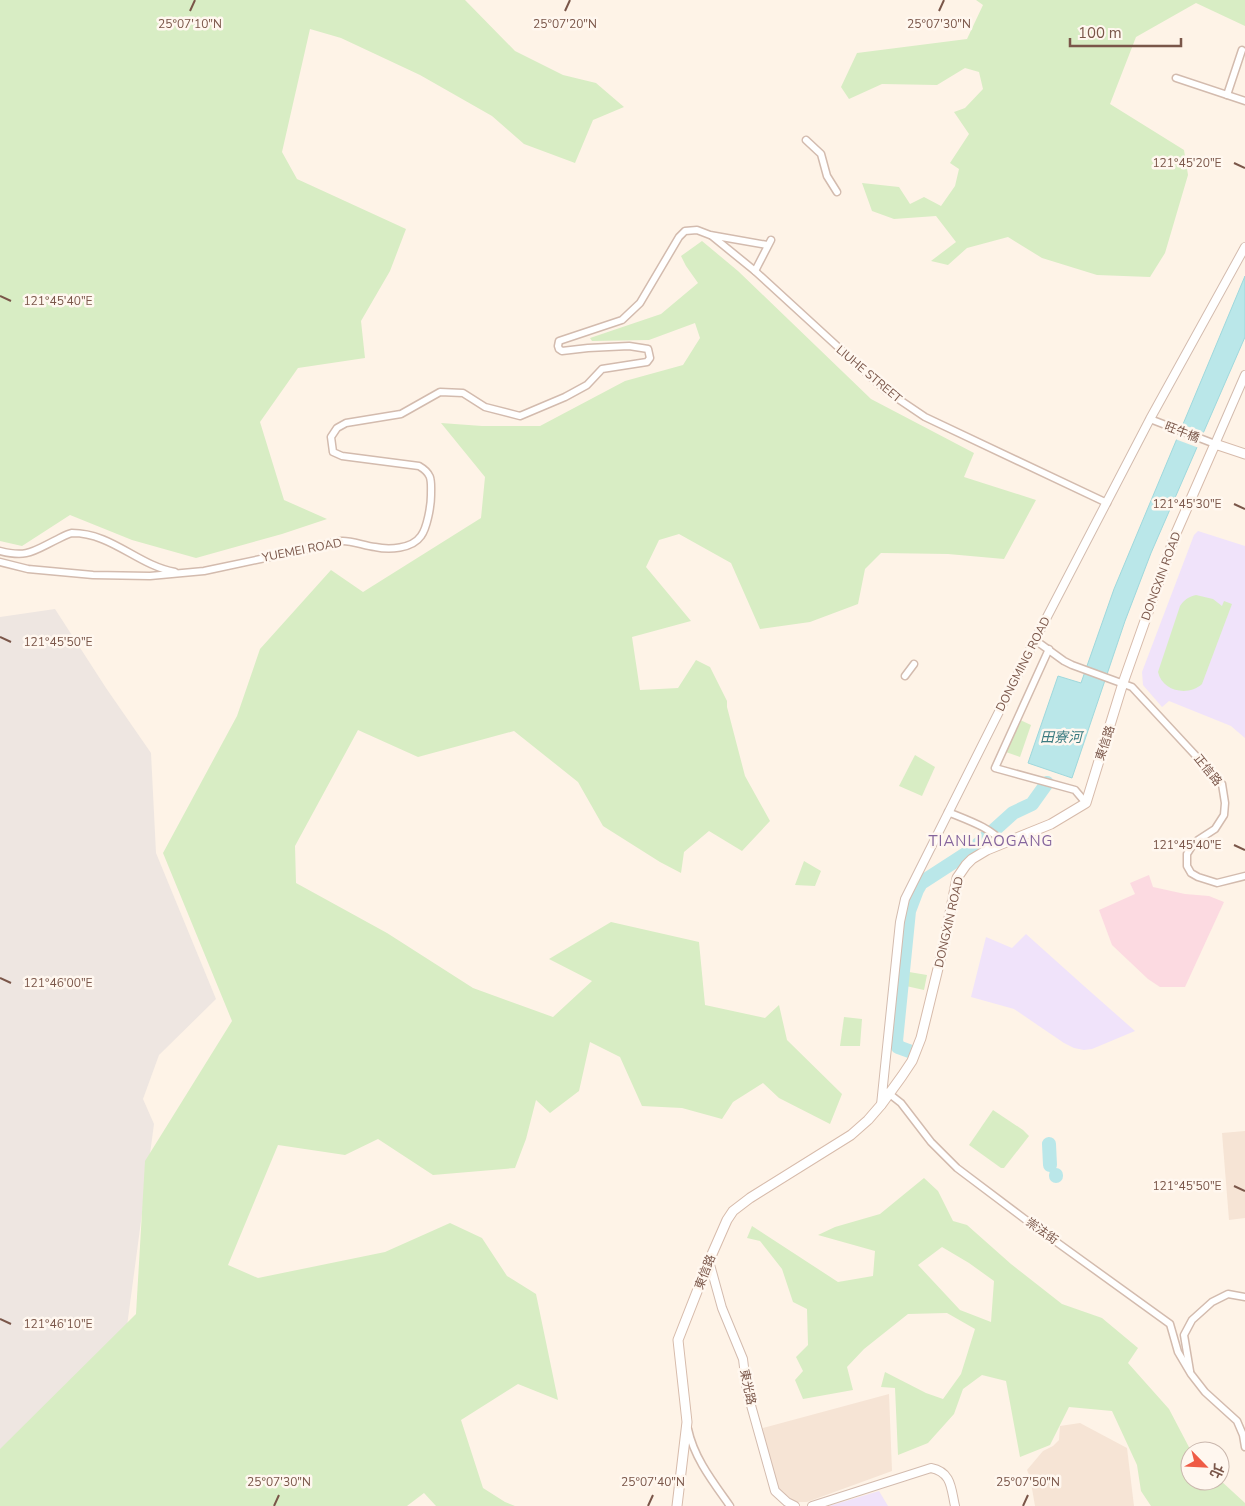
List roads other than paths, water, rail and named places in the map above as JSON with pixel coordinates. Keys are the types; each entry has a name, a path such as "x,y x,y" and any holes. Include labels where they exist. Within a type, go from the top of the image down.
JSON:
{"main road":[{"path":"1215,444 1245,454"},
{"name":"DONGXIN ROAD","path":"1123,683 1176,533 1215,444"},
{"name":"東信路","path":"1086,803 1123,683"},
{"name":"DONGXIN ROAD","path":"882,1105 887,1092 912,1061 921,1038 943,948 956,878 966,864 1001,840 1051,824 1086,803"},
{"name":"東信路","path":"687,1422 678,1340 726,1220 733,1211 750,1198 851,1135 882,1105"},
{"path":"677,1506 687,1422"}],"street":[{"path":"1227,95 1242,50"},
{"path":"1176,78 1245,101"},
{"path":"806,140 821,154 827,176 837,192"},
{"name":"YUEMEI ROAD","path":"0,562 28,569 93,575 150,576 204,571 342,540 385,549 411,544 421,536 431,499 431,478 426,470 419,466 342,456 334,452 331,437 337,428 346,423 401,414 440,392 463,393 485,407 520,416 565,398 588,385 602,369 647,362 650,358 648,349 629,346 562,351 558,346 559,340 622,320 640,304 679,237 685,231 697,230 710,234 769,243 755,271"},
{"name":"LIUHE STREET","path":"710,234 755,271 885,390 907,405 925,416 1107,503"},
{"name":"DONGMING ROAD","path":"887,1092 900,922 905,898 1035,640 1150,419 1245,249"},
{"path":"1215,444 1245,375"},
{"name":"旺牛橋","path":"1150,419 1215,444"},
{"path":"0,552 17,555 30,553 70,533 92,536 112,542 136,557 164,570 184,573"},
{"path":"1035,640 1064,660 1082,669 1123,683"},
{"path":"1049,649 996,768 1076,790 1086,803"},
{"path":"905,676 914,664"},
{"name":"正信路","path":"1123,683 1132,687 1222,784 1225,804 1224,814 1215,829 1198,840 1187,854 1186,862 1191,873 1217,883 1245,876"},
{"path":"948,812 987,830 1001,840"},
{"name":"崇法街","path":"887,1092 902,1104 932,1142 957,1168 1170,1324 1178,1352 1191,1374 1205,1392 1237,1421 1244,1435 1245,1447"},
{"name":"東光路","path":"709,1261 722,1308 743,1359 747,1391 775,1491 787,1502 795,1506"},
{"name":"崇法街","path":"1191,1374 1184,1335 1192,1320 1212,1302 1228,1294 1245,1297"},
{"name":"東信路","path":"687,1422 690,1439 706,1473 730,1506"},
{"path":"812,1506 931,1468 945,1474 950,1483 955,1506"}],"water":[{"name":"田寮河","path":"1245,276 1245,337 1151,553 1125,621 1072,778 1028,763 1058,676 1081,683 1114,589"}],"waterway":[{"name":"田寮河","path":"909,1051 898,1047 896,1041 909,911 917,890 921,883 972,850 1013,813 1032,804 1047,783"},
{"name":"田寮河","path":"1049,1144 1050,1165"}],"district":[{"name":"TIANLIAOGANG","path":"991,841"}]}
